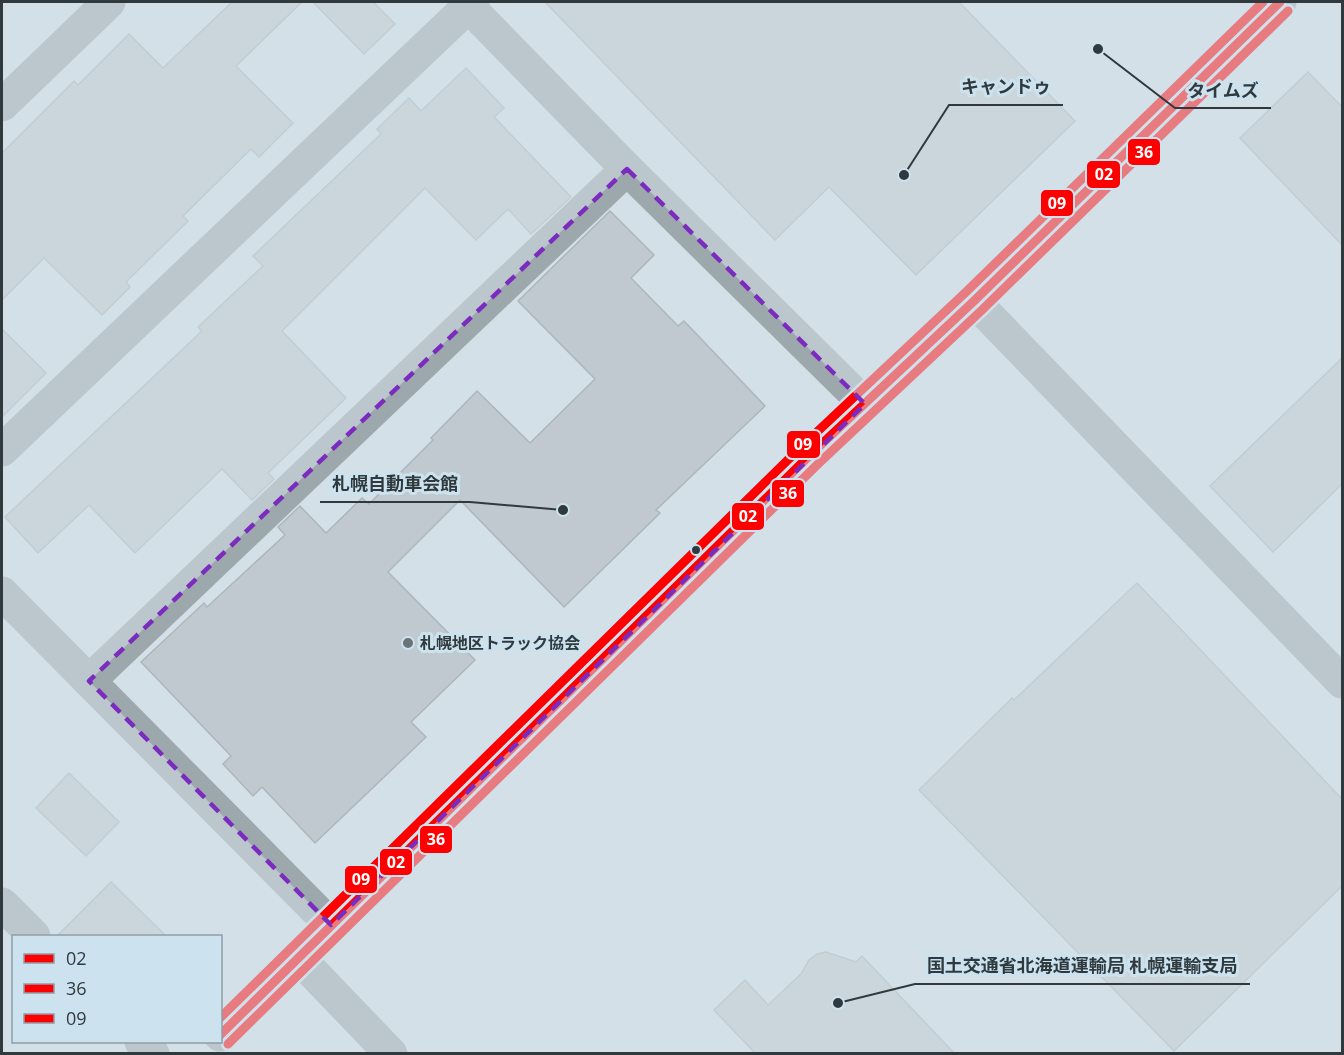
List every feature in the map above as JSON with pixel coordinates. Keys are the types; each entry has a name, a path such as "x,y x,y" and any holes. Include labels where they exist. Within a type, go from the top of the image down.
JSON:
{"street":[{"path":"2,105 109,2"},
{"path":"222,1033 810,455 974,301 1280,2"},
{"path":"2,450 468,3 627,170 865,404"},
{"path":"89,681 627,170"},
{"path":"974,301 1342,682"},
{"path":"2,592 331,925"},
{"path":"2,904 33,935"},
{"path":"298,957 391,1053"}],"highlighted area":[{"path":"627,169 865,404 331,925 89,681"}],"building":[{"path":"232,2 302,2 236,66 293,123 259,157 251,149 183,216 188,221 126,282 130,287 102,315 44,258 2,300 2,153 74,81 78,85 129,34 163,68"},
{"path":"313,2 373,2 395,24 364,54"},
{"path":"545,2 959,2 1075,121 916,275 829,187 775,240"},
{"path":"466,68 504,108 494,117 571,197 531,234 508,209 476,240 425,188 282,331 346,398 268,473 274,479 252,500 222,469 135,553 89,505 38,553 5,517 202,331 198,327 263,266 253,256 381,134 377,129 409,98 421,111"},
{"path":"1308,72 1342,107 1342,245 1240,138"},
{"path":"610,211 654,255 631,278 678,326 684,321 765,406 656,510 660,513 564,607 460,500 388,572 475,660 411,722 426,737 315,843 262,787 253,796 223,764 231,756 141,662 204,603 207,607 285,535 278,527 300,506 326,533 362,498 369,504 433,440 431,438 477,391 530,443 595,379 518,301"},
{"path":"2,329 46,373 2,417"},
{"path":"1342,358 1342,484 1273,552 1210,486"},
{"path":"1137,583 1342,799 1342,886 1174,1051 919,790 1012,698 1014,700"},
{"path":"69,773 119,822 86,856 36,808"},
{"path":"111,882 165,935 58,935"},
{"path":"826,952 856,962 862,956 954,1053 755,1053 714,1010 745,980 768,1005 801,974 809,960 817,954"}],"transit line":[{"name":"09","path":"222,1016 802,446 966,292 1263,2"},
{"name":"02","path":"222,1033 810,455 974,301 1280,2"},
{"name":"36","path":"228,1044 818,464 982,310 1288,11"}],"place":[{"name":"タイムズ","path":"1098,49"},
{"name":"キャンドゥ","path":"904,175"},
{"name":"札幌自動車会館","path":"563,510"},
{"name":"札幌地区トラック協会","path":"408,643"},
{"name":"国土交通省北海道運輸局 札幌運輸支局","path":"838,1003"}]}
